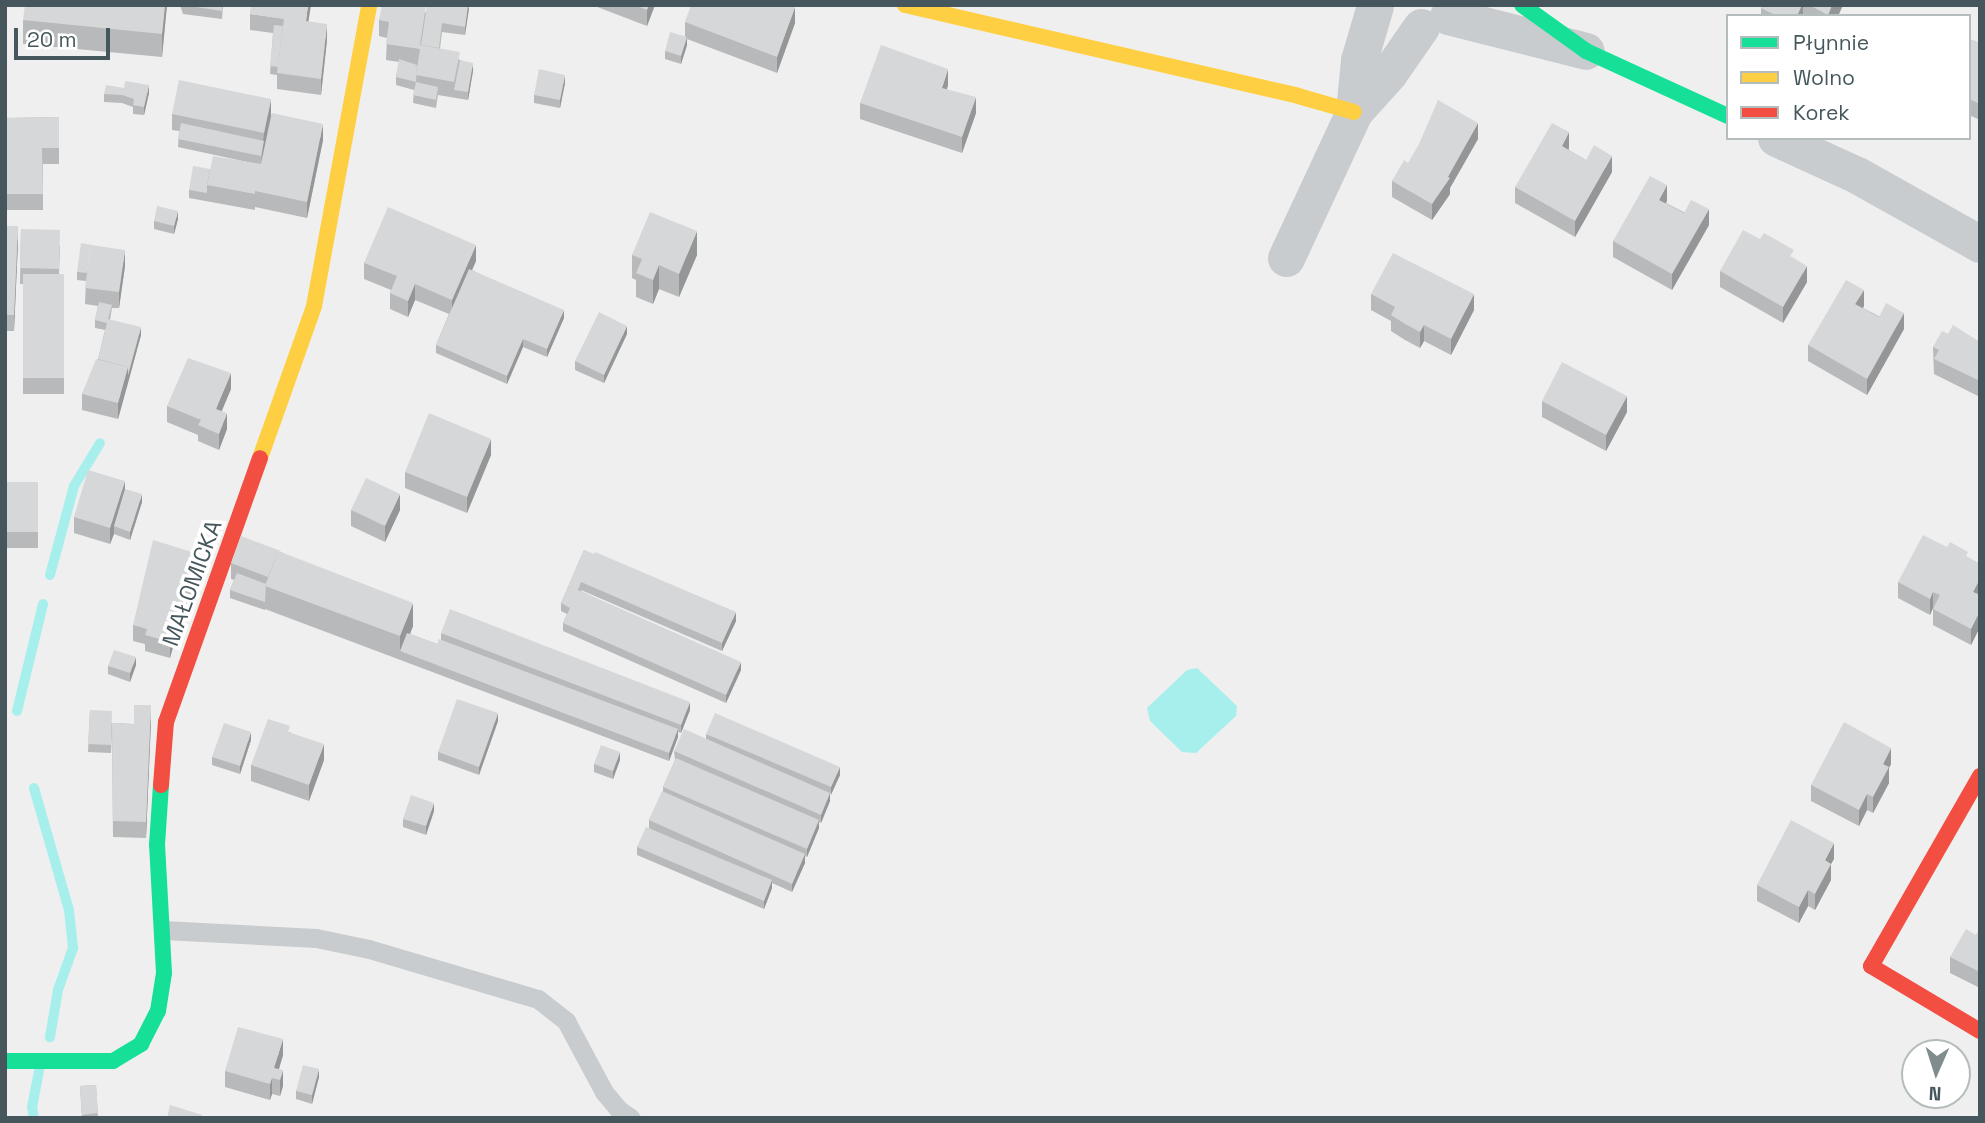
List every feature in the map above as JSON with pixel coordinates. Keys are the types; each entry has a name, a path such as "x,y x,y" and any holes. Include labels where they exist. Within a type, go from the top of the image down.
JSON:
{"street":[{"name":"MAŁOMICKA","path":"5,1061 113,1061 141,1044 158,1011 164,973 157,845 166,722 314,306 369,5"},
{"path":"905,5 1354,112"},
{"path":"1354,112 1359,60 1375,5"},
{"path":"1375,5 1387,18 1403,25 1442,16 1586,51 1726,115"},
{"path":"1522,5 1586,51"},
{"path":"1286,258 1354,112 1442,16"},
{"path":"1780,140 1857,175 1980,244"},
{"path":"1980,776 1871,966 1980,1031"}],"lane":[{"path":"163,930 316,938 369,949 538,999 566,1021 604,1092 619,1111 631,1118"}],"water":[{"path":"1197,668 1237,706 1236,716 1196,753 1182,752 1150,721 1147,708 1187,670"}],"building":[{"path":"25,5 165,5 162,34 23,20"},
{"path":"183,5 222,5 222,11"},
{"path":"251,5 308,5 306,21 327,24 321,79 277,73 284,19 250,14"},
{"path":"382,5 426,5 420,45 460,52 454,82 416,75 420,49 386,44 389,22 379,20"},
{"path":"427,5 468,5 465,27 442,23 439,48 421,45"},
{"path":"634,5 649,5 647,10"},
{"path":"691,5 795,7 777,57 685,22"},
{"path":"1762,5 1802,5 1798,14 1773,14 1761,8"},
{"path":"1809,5 1832,5 1826,14"},
{"path":"274,25 283,26 278,67 270,66"},
{"path":"670,32 687,37 681,56 665,51"},
{"path":"1971,40 1980,43 1980,104 1971,100"},
{"path":"881,45 948,69 942,88 976,97 962,137 860,103"},
{"path":"399,59 417,65 416,82 396,77"},
{"path":"460,60 473,63 468,92 454,90"},
{"path":"539,69 565,75 560,100 534,95"},
{"path":"179,80 271,99 264,133 172,114"},
{"path":"125,81 149,85 144,107 133,105 134,99 122,95 104,94 106,85 124,88"},
{"path":"416,82 438,87 436,100 413,95"},
{"path":"1438,100 1478,123 1448,177 1450,178 1432,204 1392,181 1404,160 1408,163 1419,144"},
{"path":"272,113 323,124 307,202 255,191 255,194 207,185 213,156 261,164"},
{"path":"59,117 59,148 42,148 43,194 5,194 5,118"},
{"path":"181,123 264,141 261,156 178,139"},
{"path":"1552,123 1569,132 1562,146 1586,160 1594,145 1612,156 1575,221 1515,187"},
{"path":"193,166 210,169 207,193 189,190"},
{"path":"1650,176 1667,185 1659,200 1684,213 1691,200 1709,209 1672,274 1613,241"},
{"path":"157,206 178,211 174,226 154,221"},
{"path":"388,207 476,245 452,300 415,284 408,301 390,293 397,276 364,263"},
{"path":"650,212 697,231 679,274 659,265 653,280 636,273 642,259 632,255"},
{"path":"5,226 18,226 14,315 5,315"},
{"path":"21,229 60,230 59,269 20,268"},
{"path":"1743,230 1760,239 1764,233 1794,250 1790,256 1807,266 1783,307 1720,271"},
{"path":"81,243 92,245 87,273 77,272"},
{"path":"91,245 125,250 119,292 85,288"},
{"path":"1393,253 1474,294 1451,339 1424,325 1420,332 1405,324 1391,315 1395,307 1371,294"},
{"path":"469,269 564,310 547,349 523,339 507,376 436,345"},
{"path":"23,274 64,274 64,378 23,378"},
{"path":"1846,280 1864,290 1855,304 1879,317 1886,303 1904,313 1867,379 1808,345"},
{"path":"99,302 112,305 108,319 141,327 128,375 128,367 98,359 107,323 95,320"},
{"path":"599,312 627,326 604,375 575,361"},
{"path":"1953,325 1980,342 1980,381 1934,359 1939,350 1933,347 1942,331 1948,334"},
{"path":"188,358 231,373 216,409 227,413 219,434 198,425 201,420 167,406"},
{"path":"96,359 128,367 118,403 82,394"},
{"path":"1562,362 1627,396 1606,435 1542,401"},
{"path":"429,413 491,439 467,497 405,472"},
{"path":"88,470 125,481 110,528 74,517"},
{"path":"366,478 400,494 385,526 351,510"},
{"path":"5,482 38,482 38,532 5,532"},
{"path":"125,489 142,494 130,532 114,526"},
{"path":"1923,535 1947,547 1950,542 1968,552 1966,556 1980,564 1980,579 1973,592 1980,595 1980,611 1971,629 1933,609 1940,595 1933,592 1930,599 1898,582"},
{"path":"241,536 281,551 278,551 268,577 231,563"},
{"path":"153,540 195,553 188,577 198,580 195,590 185,587 170,642 145,635 147,629 133,625"},
{"path":"584,550 594,554 595,552 736,612 722,643 581,582 578,590 741,662 726,695 563,623 570,608 561,603"},
{"path":"278,551 413,603 400,636 265,586"},
{"path":"237,573 266,584 265,602 230,590"},
{"path":"450,609 690,702 681,725 441,633"},
{"path":"407,633 437,644 439,639 678,729 669,753 400,651"},
{"path":"114,650 136,657 130,673 108,666"},
{"path":"457,699 498,713 479,767 438,752"},
{"path":"134,705 151,705 146,822 113,821 112,723 134,724"},
{"path":"90,710 112,711 111,745 88,744"},
{"path":"715,713 840,767 831,787 706,734"},
{"path":"268,719 290,726 288,732 324,744 309,785 251,765"},
{"path":"1844,722 1891,748 1883,764 1889,767 1873,797 1867,794 1859,810 1811,785"},
{"path":"224,723 251,732 240,766 212,757"},
{"path":"684,729 830,793 821,815 674,751"},
{"path":"601,745 620,752 613,771 594,764"},
{"path":"676,758 819,820 807,849 663,787"},
{"path":"662,791 805,854 792,884 649,820"},
{"path":"411,795 434,803 426,826 403,819"},
{"path":"1791,820 1834,843 1825,860 1831,864 1815,894 1808,890 1799,907 1757,885"},
{"path":"646,827 772,880 764,901 637,847"},
{"path":"1980,928 1980,972 1950,957 1966,929 1976,935"},
{"path":"238,1027 283,1039 274,1068 283,1070 280,1080 272,1078 270,1084 225,1071"},
{"path":"303,1065 319,1069 312,1095 296,1091"},
{"path":"96,1085 98,1113 82,1115 80,1086"},
{"path":"170,1105 202,1115 201,1118 167,1118"}],"waterway":[{"path":"50,575 74,486 100,443"},
{"path":"17,711 43,604"},
{"path":"34,788 69,910 73,948 58,990 50,1037"},
{"path":"34,1118 32,1107 39,1071"}],"traffic: fast":[{"path":"1522,5 1586,51 1726,115"},
{"path":"5,1061 113,1061 141,1044 158,1011 164,973 157,845 161,785"}],"traffic: slow":[{"path":"260,458 314,306 369,5"},
{"path":"905,5 1298,96 1354,112"}],"traffic: jam":[{"path":"161,785 166,722 260,458"},
{"path":"1980,776 1871,966 1980,1031"}]}
